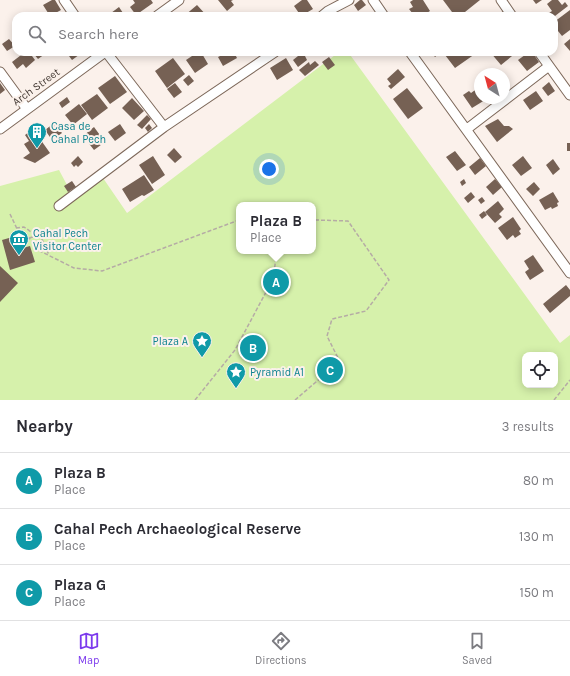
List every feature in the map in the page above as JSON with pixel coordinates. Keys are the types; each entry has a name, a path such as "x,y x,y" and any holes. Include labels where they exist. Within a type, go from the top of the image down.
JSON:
{"street":[{"path":"64,0 72,12"},
{"path":"161,12 169,3 179,0"},
{"path":"327,12 349,0"},
{"path":"373,0 381,12"},
{"path":"501,0 509,12"},
{"name":"Arch Street","path":"0,128 99,56"},
{"path":"105,56 164,127"},
{"path":"59,206 164,127 269,56"},
{"path":"413,56 570,273"},
{"path":"542,56 570,95"},
{"path":"467,129 549,66"},
{"path":"0,72 27,109"}],"path":[{"path":"10,214 19,233 29,238 40,251 74,268 102,270 236,221"},
{"path":"296,400 330,370 341,364 327,336 332,319 366,311 389,280 348,221 316,220"},
{"path":"16,228 24,227 41,237 49,255"},
{"path":"29,238 37,236"},
{"path":"195,400 235,350 273,279 277,254"},
{"path":"554,400 570,380"}],"green space":[{"path":"334,56 351,56 560,343 570,335 570,400 0,400 0,186 59,170 74,198 103,178 127,213"}],"building":[{"path":"55,0 61,10 57,12 47,12 43,5"},
{"path":"133,0 151,0 153,3 140,12 134,12 130,7 135,3"},
{"path":"218,0 233,0 231,1 234,5 227,11"},
{"path":"302,0 307,0 313,9 308,12 298,12 294,6"},
{"path":"362,0 366,5 358,11 354,5"},
{"path":"413,0 423,0 430,11 411,12 409,9 413,7 410,2"},
{"path":"443,0 480,0 465,12 452,12"},
{"path":"533,0 542,0 536,4"},
{"path":"552,0 558,0 562,5 565,2 568,6 558,14 558,12 550,12 552,11 547,4"},
{"path":"197,5 203,12 189,12"},
{"path":"119,7 122,12 112,12"},
{"path":"570,10 570,30 562,36 558,31 558,19"},
{"path":"9,39 12,42 12,48 7,51 2,44"},
{"path":"570,39 570,51 564,44"},
{"path":"20,56 32,56 35,60 26,68 23,64 17,69 12,62"},
{"path":"36,56 42,56 38,59"},
{"path":"69,56 78,56 72,60"},
{"path":"192,56 203,56 208,64 195,73 186,60"},
{"path":"236,56 237,58 223,66 218,57"},
{"path":"298,56 305,56 307,60 298,67 293,60"},
{"path":"446,56 472,56 455,68"},
{"path":"493,56 512,56 501,65"},
{"path":"524,56 535,56 539,62 527,71 518,60"},
{"path":"329,57 335,65 328,70 322,62"},
{"path":"173,58 185,74 167,88 155,71"},
{"path":"286,58 293,70 277,80 270,68"},
{"path":"315,61 319,65 305,76 299,70 309,62 310,65"},
{"path":"398,69 405,77 391,89 388,86 391,84 387,79"},
{"path":"189,75 194,81 188,86 183,80"},
{"path":"115,76 127,92 110,104 98,88"},
{"path":"549,82 555,91 548,96 542,88"},
{"path":"0,83 5,90 0,94"},
{"path":"175,83 182,92 174,98 167,89"},
{"path":"407,88 423,108 408,119 393,99"},
{"path":"469,91 471,93 474,91 474,104 478,104 472,108 463,95"},
{"path":"536,91 543,101 530,110 523,100"},
{"path":"97,94 108,108 92,120 81,105"},
{"path":"67,97 70,102 62,108 59,103"},
{"path":"132,98 144,111 134,120 122,108"},
{"path":"79,104 87,114 73,125 65,115"},
{"path":"147,115 151,119 142,129 137,125"},
{"path":"498,119 504,126 509,126 513,129 497,142 485,126"},
{"path":"54,123 62,133 52,140 45,130"},
{"path":"120,124 126,133 115,141 108,132"},
{"path":"149,124 152,128 148,132 145,128"},
{"path":"94,127 105,142 94,150 83,136"},
{"name":"Casa de Cahal Pech","path":"33,129 50,153 35,163 23,158 30,153 24,144 29,141 25,135"},
{"path":"567,143 570,143 570,151 567,151"},
{"path":"174,148 182,157 175,163 167,155"},
{"path":"455,151 466,165 457,171 446,157"},
{"path":"78,156 83,162 78,167 76,165 74,167 71,163"},
{"path":"153,156 165,175 152,184 139,165"},
{"path":"523,156 532,168 521,176 512,165"},
{"path":"480,158 486,166 475,175 469,167"},
{"path":"553,159 560,169 553,175 546,165"},
{"path":"144,175 154,190 130,202 122,189"},
{"path":"464,179 466,183 462,186 460,182"},
{"path":"495,179 502,187 493,195 486,187"},
{"path":"72,181 76,187 68,192 64,186"},
{"path":"534,182 540,189 533,196 526,189"},
{"path":"471,192 475,197 468,203 464,198"},
{"path":"553,192 559,202 557,203 558,206 545,210 539,200"},
{"path":"482,197 485,201 481,204 478,200"},
{"path":"498,201 504,209 499,214 502,217 495,223 485,212"},
{"path":"484,211 487,215 482,219 479,215"},
{"path":"513,217 521,229 519,231 521,234 515,238 513,235 507,240 498,228"},
{"name":"Cahal Pech Visitor Center","path":"16,236 19,249 30,246 35,262 10,270 2,240"},
{"path":"533,255 544,271 530,280 525,272 529,269 524,261"},
{"path":"0,266 18,283 0,302"},
{"path":"566,285 570,290 570,296 550,313 543,304"}],"place":[{"name":"Casa de Cahal Pech","path":"37,149"},
{"name":"Cahal Pech Visitor Center","path":"19,256"},
{"name":"Plaza B","path":"276,282"},
{"name":"Cahal Pech Archaeological Reserve","path":"253,348"},
{"name":"Plaza A","path":"202,358"},
{"name":"Plaza G","path":"330,370"},
{"name":"Pyramid A1","path":"236,389"}]}
